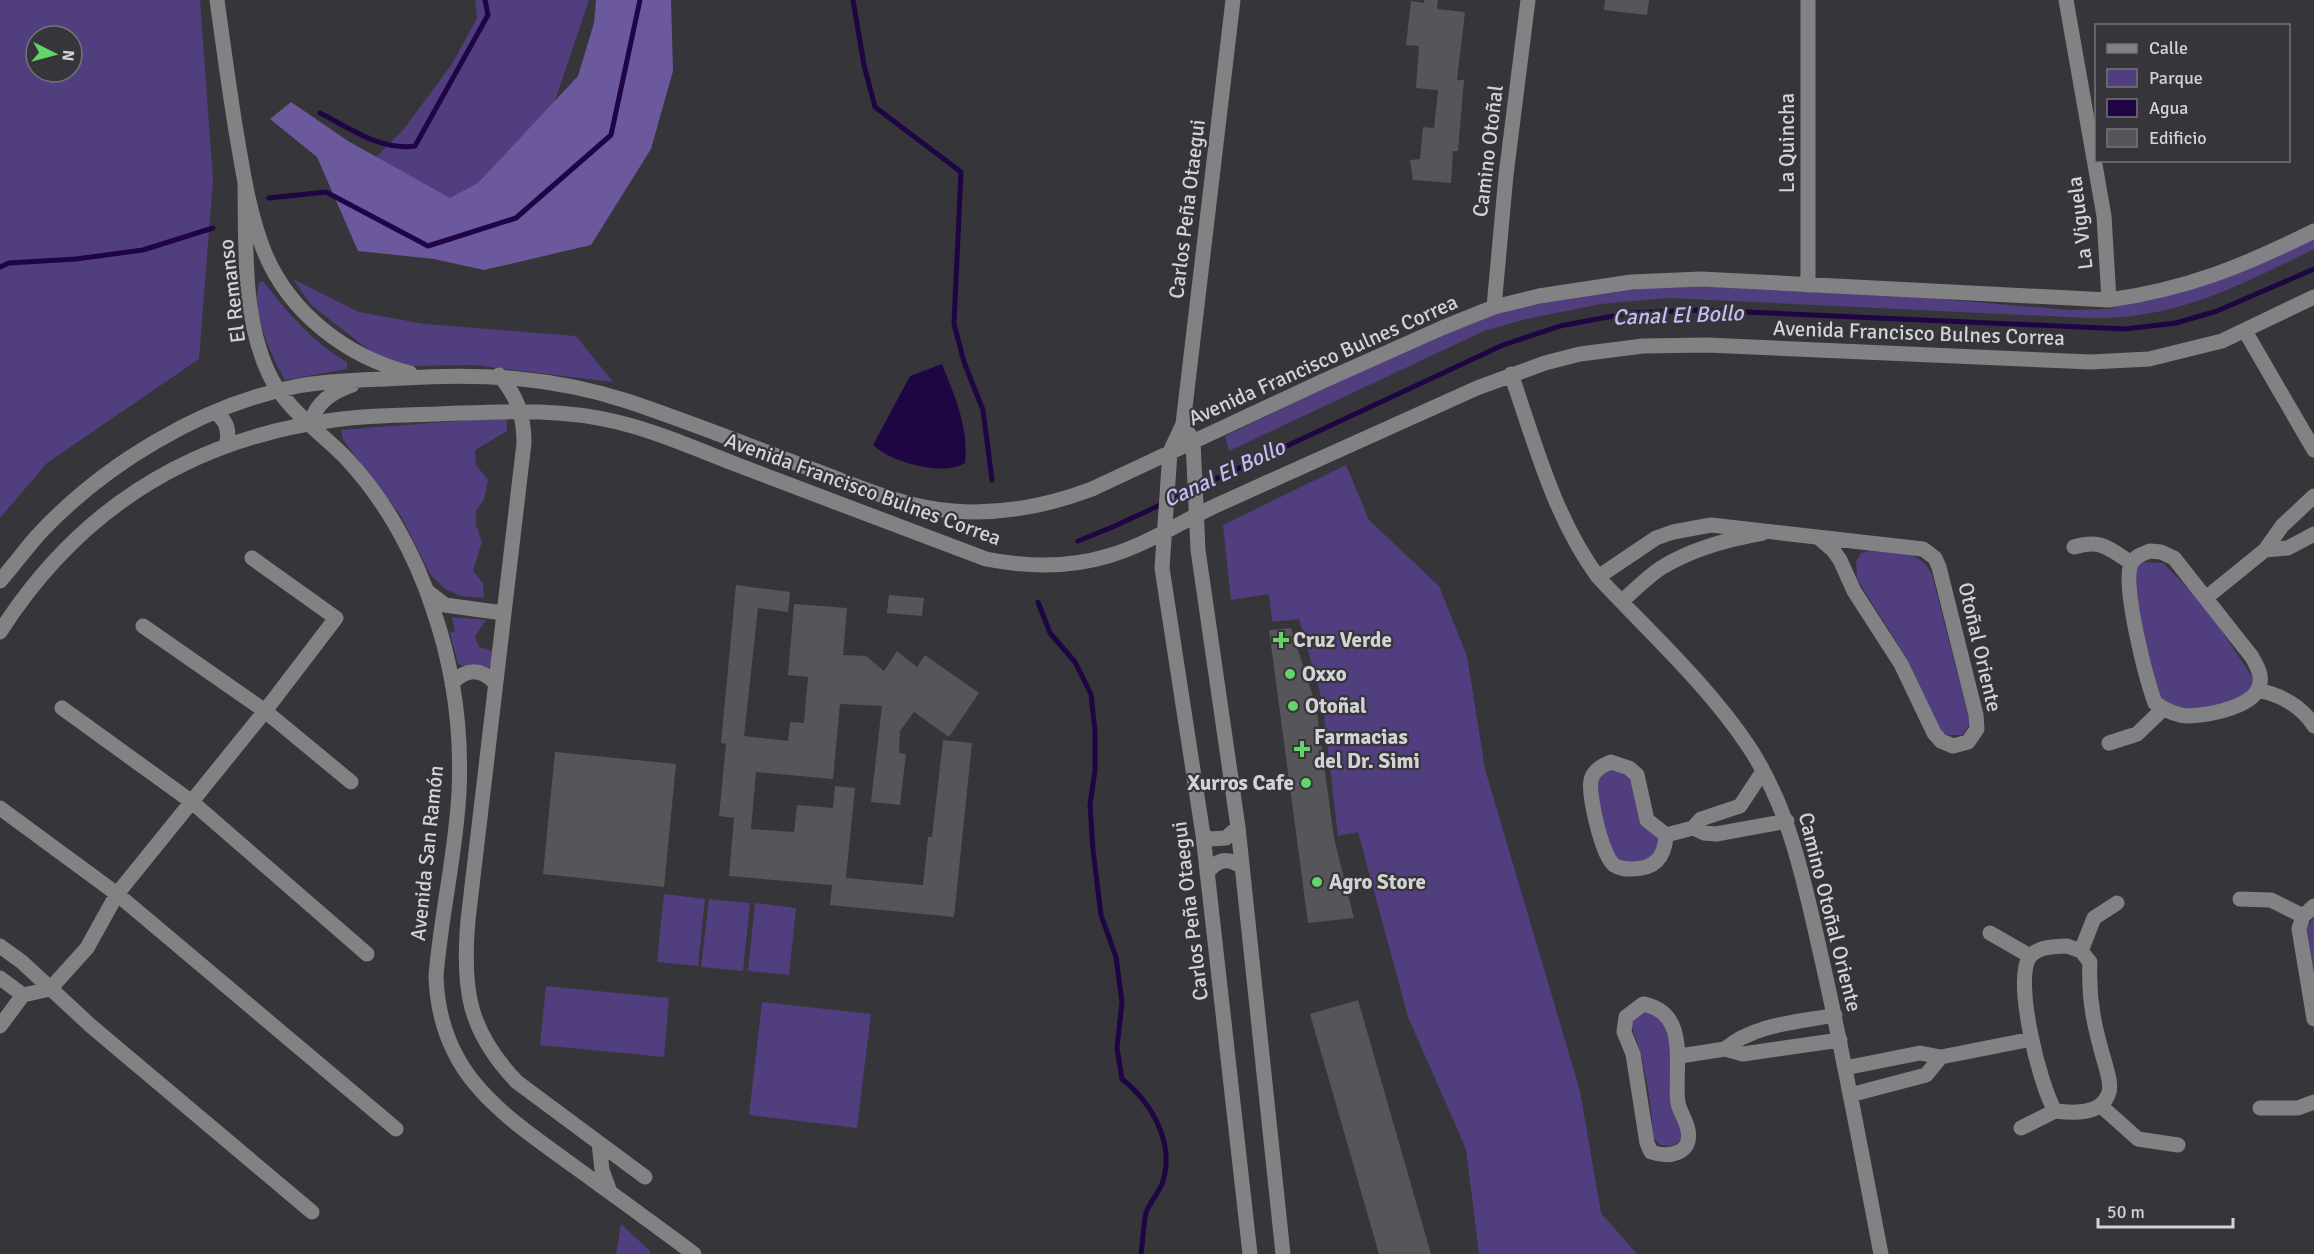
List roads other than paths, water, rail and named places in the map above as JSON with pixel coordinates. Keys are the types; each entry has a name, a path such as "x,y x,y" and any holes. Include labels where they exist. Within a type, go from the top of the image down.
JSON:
{"street":[{"name":"El Remanso","path":"217,0 244,182 246,258 252,312 259,348 279,391"},
{"name":"Carlos Peña Otaegui","path":"1233,0 1183,424 1170,452 1162,568 1203,835 1250,1254"},
{"name":"Camino Otoñal","path":"1494,307 1506,175 1528,0"},
{"name":"La Quincha","path":"1808,0 1808,285"},
{"name":"La Viguela","path":"2066,0 2104,216 2109,300"},
{"name":"El Remanso","path":"244,182 264,252 281,284 304,312 331,336 360,354 391,368 423,376"},
{"name":"Avenida Francisco Bulnes Correa","path":"0,581 39,534 94,484 156,442 216,413 298,386 423,376 499,375 570,385 625,400 899,502 951,511 1007,511 1065,499 1092,489 1333,376 1494,307 1584,287 1642,281 1737,280 2109,300 2176,288 2208,279 2314,231"},
{"name":"Avenida Francisco Bulnes Correa","path":"0,632 60,555 107,510 168,470 226,446 311,424 355,417 521,411 586,416 648,431 986,559 1037,566 1082,562 1130,549 1165,532 1195,509 1511,374 1580,354 1675,344 2120,362 2182,352 2246,331 2314,297"},
{"path":"2246,331 2314,450"},
{"name":"Camino Otoñal Oriente","path":"1511,374 1561,513 1580,550 1598,576 1716,703 1763,771 1787,821 1803,875 1835,1015 1881,1254"},
{"path":"499,375 516,398 521,411 524,442 468,920 465,959 467,996 480,1033 503,1067 533,1095 645,1177"},
{"path":"311,424 322,402 334,392 364,380"},
{"name":"Avenida San Ramón","path":"279,391 293,409 346,459 379,500 409,552 425,587 440,632 452,684 458,748 459,791 436,976 441,1021 458,1060 492,1105 693,1254"},
{"path":"216,413 222,417 228,431 226,446"},
{"path":"1183,424 1192,441 1195,509 1238,827 1283,1254"},
{"path":"2207,597 2265,550 2298,508 2314,496"},
{"name":"Otoñal Oriente","path":"1598,576 1656,538 1673,532 1711,525 1739,526 1767,532 1919,547 1928,551 1938,563 1977,720 1976,734 1968,742 1953,746 1937,738 1901,664 1847,578 1836,554 1819,538"},
{"name":"Otoñal Oriente","path":"1622,601 1661,568 1680,558 1722,543 1767,532"},
{"path":"2265,550 2288,548 2314,534"},
{"path":"1847,578 1848,559 1854,550 1866,542"},
{"path":"2074,547 2092,542 2107,546 2131,563"},
{"path":"2161,552 2174,558 2207,597 2252,657 2260,673 2258,690 2243,705 2189,716 2163,709 2155,703 2151,693 2128,592 2131,563 2139,554 2161,552"},
{"path":"0,1026 23,996 50,989 87,948 117,894 265,711 336,618 252,558"},
{"path":"425,587 445,605 503,613"},
{"path":"143,626 265,711 351,782"},
{"path":"452,684 468,671 488,676 495,683"},
{"path":"2258,690 2278,694 2308,717 2314,726"},
{"path":"62,708 192,802 366,954"},
{"path":"2109,743 2137,734 2163,709"},
{"path":"1611,762 1637,775 1647,820 1666,835 1666,849 1660,860 1652,866 1624,869 1614,865 1606,855 1590,793 1591,778 1602,766 1611,762"},
{"path":"1666,835 1693,828 1701,819 1740,806 1763,771"},
{"path":"0,808 117,894 396,1129"},
{"path":"1693,828 1704,833 1716,834 1787,821"},
{"path":"1203,835 1218,840 1233,834 1238,827"},
{"path":"1207,873 1213,865 1223,860 1233,861 1242,867"},
{"path":"2240,899 2271,900 2308,911 2300,943 2314,1019"},
{"path":"2081,951 2094,918 2117,903"},
{"path":"1990,933 2030,956"},
{"path":"0,946 22,962 50,989 312,1212"},
{"path":"2021,1128 2055,1111 2070,1113 2091,1111 2100,1106 2109,1094 2109,1077 2096,1033 2088,994 2090,962 2081,951 2067,946 2040,949 2030,956 2023,973 2032,1039 2046,1096 2055,1111"},
{"path":"0,978 23,996"},
{"path":"1643,1004 1662,1010 1672,1026 1680,1056 1678,1105 1688,1130 1689,1141 1678,1153 1662,1156 1651,1152 1647,1143 1633,1054 1624,1032 1626,1017 1643,1004"},
{"path":"1680,1056 1725,1048 1751,1032 1835,1015"},
{"path":"1845,1068 1920,1053 1941,1057 2032,1039"},
{"path":"1725,1048 1743,1054 1840,1041"},
{"path":"1850,1095 1926,1075 1941,1057"},
{"path":"2260,1108 2298,1108 2314,1102"},
{"path":"2100,1106 2138,1139 2178,1145"},
{"path":"599,1143 602,1170 610,1192"}],"water":[{"path":"942,364 963,425 965,463 956,467 944,468 918,466 892,457 873,445 910,376"}],"waterway":[{"name":"Canal El Bollo","path":"320,113 377,142 402,147 415,146 488,15 485,0"},
{"path":"269,198 326,192 428,246 516,218 611,135 640,0"},
{"path":"853,0 864,65 875,107 961,172 954,324 964,362 983,410 992,480"},
{"path":"0,267 9,263 76,259 143,250 213,228"},
{"name":"Canal El Bollo","path":"1078,541 1115,526 1503,345 1560,326 1629,313 1702,310 2125,329 2176,323 2217,311 2314,269"},
{"path":"1038,602 1050,633 1075,662 1091,694 1095,731 1095,770 1090,805 1093,850 1101,915 1116,957 1122,1002 1117,1048 1122,1079 1152,1112 1166,1154 1166,1169 1162,1184 1146,1213 1141,1254"}],"place":[{"name":"Cruz Verde","path":"1281,640"},
{"name":"Oxxo","path":"1290,674"},
{"name":"Otoñal","path":"1293,706"},
{"name":"Farmacias del Dr. Simi","path":"1302,749"},
{"name":"Xurros Cafe","path":"1306,783"},
{"name":"Agro Store","path":"1317,882"}]}
